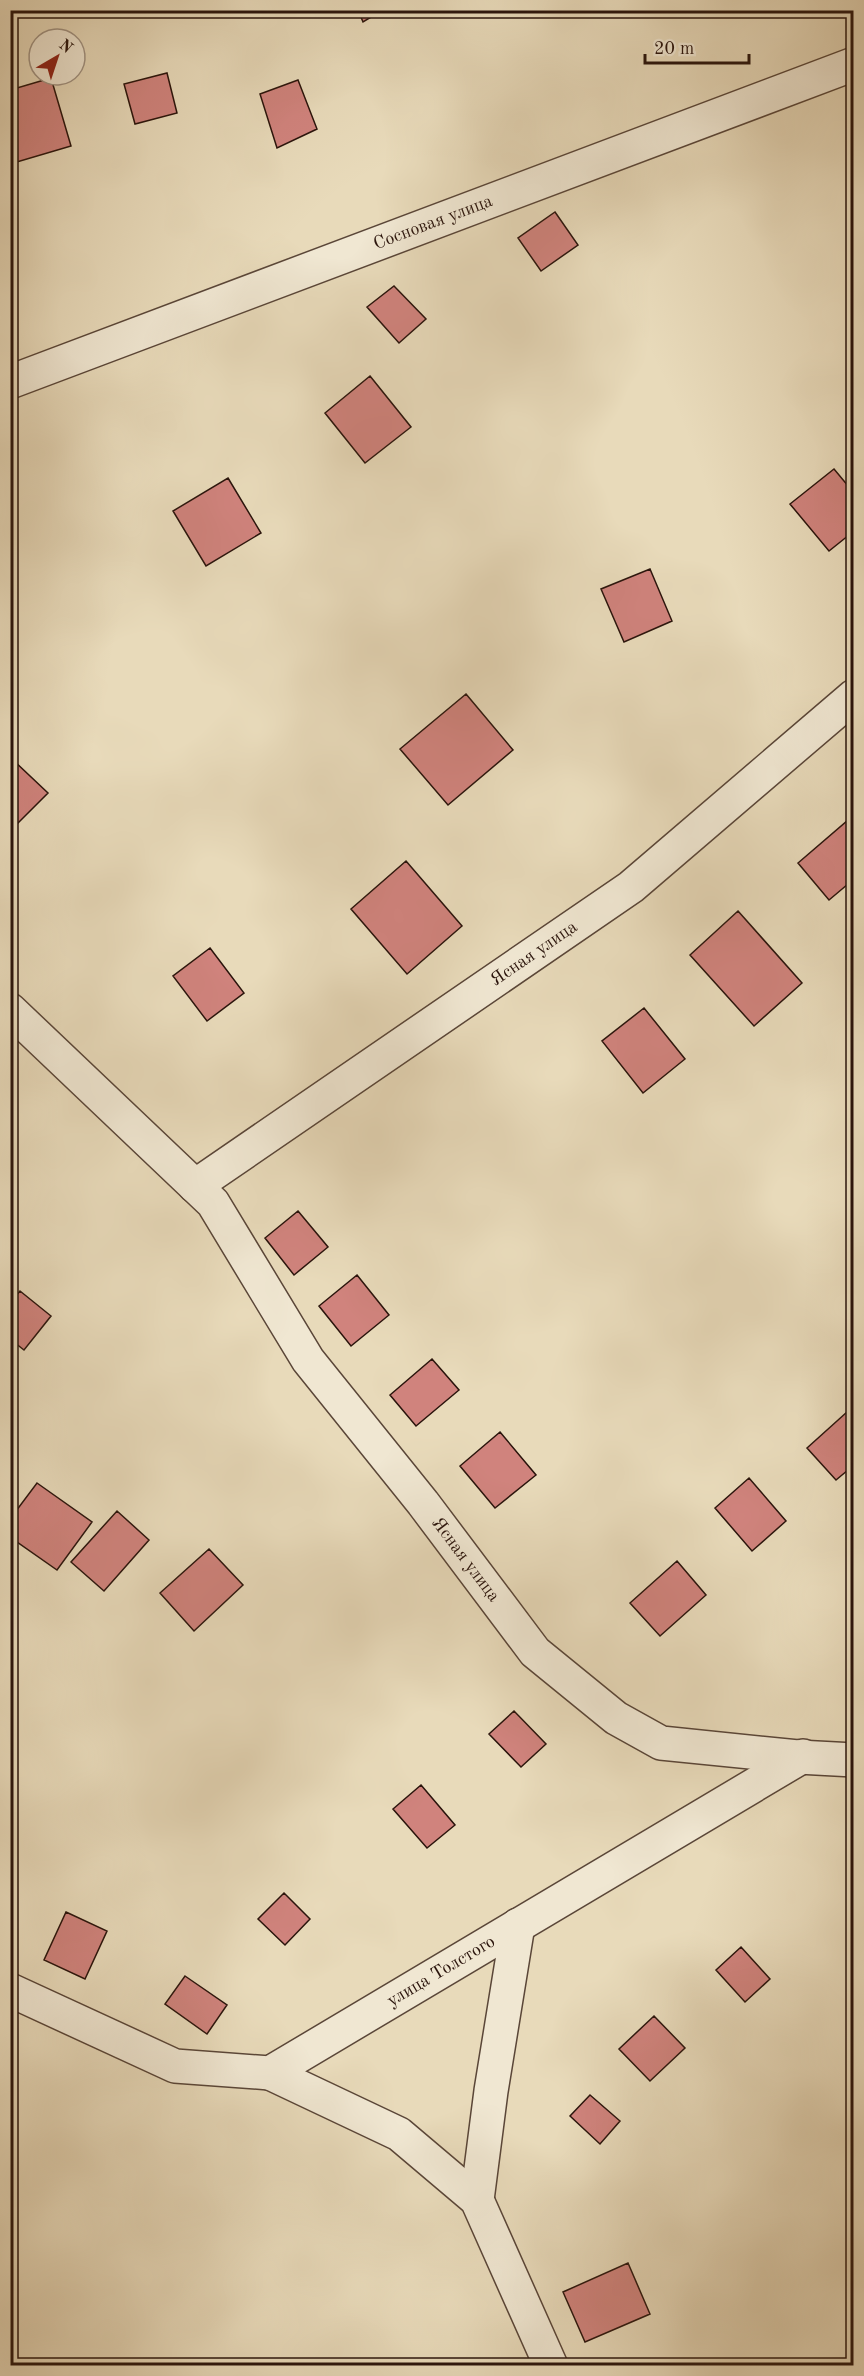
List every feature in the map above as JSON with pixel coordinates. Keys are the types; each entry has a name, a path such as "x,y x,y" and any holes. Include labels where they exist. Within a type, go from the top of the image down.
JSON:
{"street":[{"name":"Сосновая улица","path":"10,382 854,64"},
{"name":"Ясная улица","path":"195,1186 631,886 854,696"},
{"name":"Ясная улица","path":"10,1010 213,1203 308,1360 423,1503 535,1652 616,1718 661,1743 798,1757 854,1760"},
{"name":"улица Толстого","path":"270,2073 798,1757 854,1740"},
{"path":"477,2200 491,2091 518,1925"},
{"path":"10,1990 175,2066 270,2073 399,2134 477,2200 551,2366"}],"building":[{"path":"358,10 383,10 363,22"},
{"path":"167,73 177,113 135,124 124,84"},
{"path":"298,80 317,129 277,148 260,94"},
{"path":"27,85 27,87 54,87 71,146 10,164 10,90"},
{"path":"555,212 578,245 541,271 518,238"},
{"path":"394,286 426,319 399,343 367,307"},
{"path":"370,376 411,427 365,463 325,413"},
{"path":"834,469 854,493 854,531 829,551 790,504"},
{"path":"228,478 261,533 206,566 173,511"},
{"path":"650,569 672,621 624,642 601,589"},
{"path":"466,694 513,750 448,805 400,749"},
{"path":"12,759 48,793 10,831 10,760"},
{"path":"854,815 854,879 829,900 798,863"},
{"path":"406,861 462,926 407,974 351,909"},
{"path":"738,911 802,983 754,1026 690,955"},
{"path":"210,948 244,993 207,1021 173,976"},
{"path":"644,1008 685,1059 643,1093 602,1041"},
{"path":"298,1211 328,1247 294,1275 265,1238"},
{"path":"357,1275 389,1315 351,1346 319,1306"},
{"path":"20,1291 51,1316 24,1350 10,1339 10,1303"},
{"path":"432,1359 459,1390 416,1426 390,1395"},
{"path":"847,1412 854,1419 854,1465 836,1480 807,1448"},
{"path":"500,1432 536,1475 495,1508 460,1466"},
{"path":"749,1478 786,1521 752,1551 715,1508"},
{"path":"37,1483 92,1522 57,1570 10,1537 10,1519"},
{"path":"117,1511 149,1540 104,1591 71,1562"},
{"path":"209,1549 243,1585 194,1631 160,1593"},
{"path":"677,1561 706,1595 660,1636 630,1603"},
{"path":"514,1711 546,1744 521,1767 489,1734"},
{"path":"421,1785 455,1825 427,1848 393,1809"},
{"path":"284,1893 310,1919 285,1945 258,1919"},
{"path":"66,1912 107,1931 85,1979 44,1960"},
{"path":"741,1947 770,1979 745,2002 716,1970"},
{"path":"185,1976 227,2005 207,2034 165,2004"},
{"path":"654,2016 685,2048 650,2081 619,2049"},
{"path":"590,2095 620,2121 600,2144 570,2116"},
{"path":"628,2263 650,2314 585,2342 563,2292"}]}
